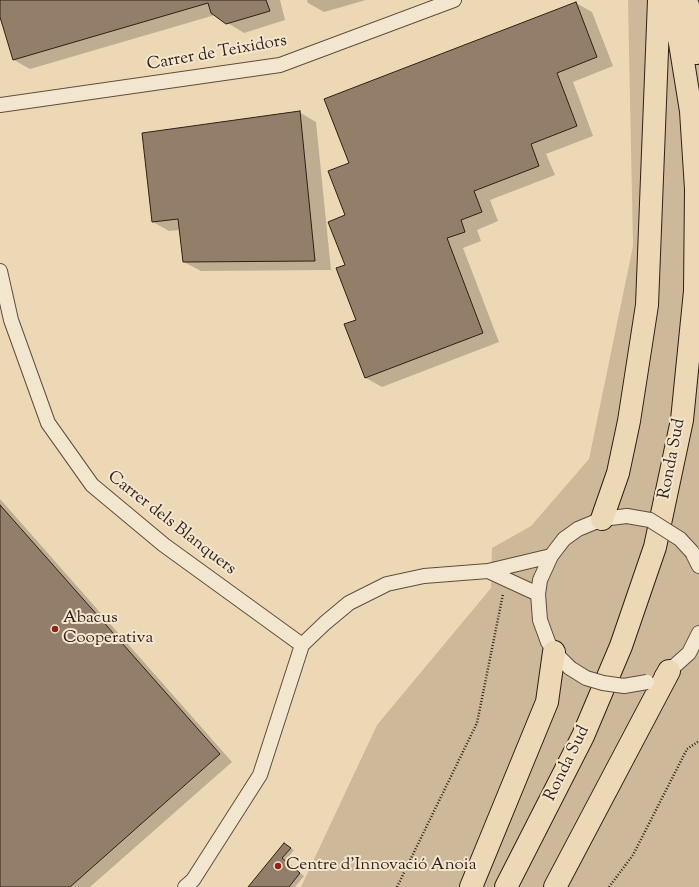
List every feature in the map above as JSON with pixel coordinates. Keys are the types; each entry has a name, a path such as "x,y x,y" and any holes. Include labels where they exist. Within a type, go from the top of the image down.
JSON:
{"highway":[{"path":"602,519 618,473 629,421 647,305 659,0"},
{"name":"Ronda Sud","path":"506,887 583,736 621,646 655,547 682,420 695,291 696,189 690,111 673,0"},
{"path":"686,0 691,14 699,80"},
{"path":"471,887 547,702 554,652"},
{"path":"555,887 669,671"}],"street":[{"name":"Carrer de Teixidors","path":"0,105 280,65 454,0"},
{"name":"Carrer dels Blanquers","path":"0,270 11,320 48,423 92,485 164,545 302,645"},
{"path":"697,640 689,653 669,671 647,682 624,686 603,683 586,678 570,668 554,652 548,642 540,620 538,594 540,580 551,556 564,539 578,529 602,519 627,516 650,520 680,539 692,552 699,566"},
{"path":"185,887 193,880 260,775 302,645 325,622 350,603 387,584 424,576 488,570 551,556"},
{"path":"488,570 538,594"}],"path":[{"path":"397,887 477,723 499,607 507,580"},
{"path":"609,887 633,855 687,749 699,741"}],"shaded area":[{"path":"628,0 699,0 699,887 301,887 377,725 491,588 492,548 531,526 589,459 633,246"}],"building":[{"path":"0,0 266,0 270,11 226,24 211,13 208,3 13,60 0,17"},
{"path":"576,2 597,57 557,73 577,126 531,144 539,166 474,191 482,212 461,220 465,232 447,238 483,333 365,378 344,324 356,320 336,268 345,265 328,222 345,215 328,171 349,163 324,99"},
{"path":"300,111 315,261 183,262 178,219 152,222 142,133"},
{"name":"Abacus Cooperativa","path":"0,505 220,754 70,887 0,887"},
{"name":"Centre d'Innovació Anoia","path":"284,843 291,848 282,858 300,873 289,887 248,887"}],"place":[{"name":"Abacus Cooperativa","path":"55,629"},
{"name":"Centre d'Innovació Anoia","path":"278,866"}]}
